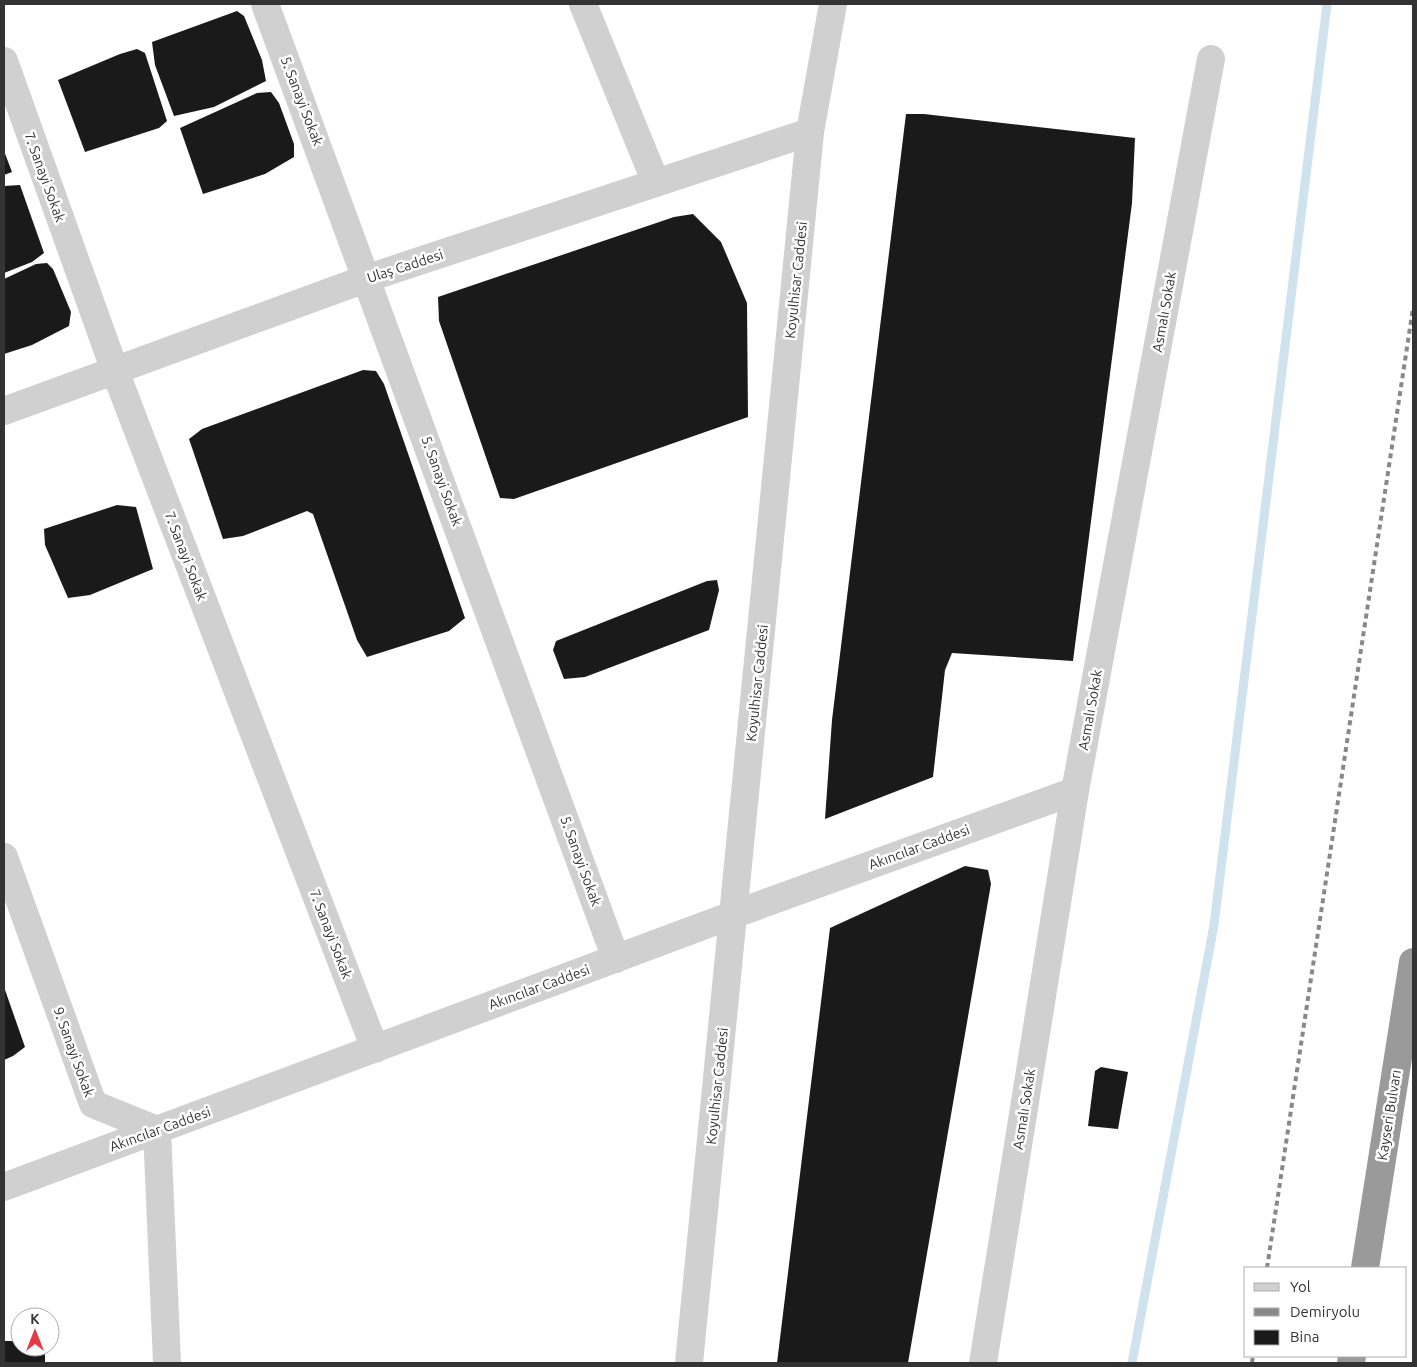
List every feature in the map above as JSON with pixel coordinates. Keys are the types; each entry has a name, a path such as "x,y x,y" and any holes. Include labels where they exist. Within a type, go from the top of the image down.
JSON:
{"highway":[{"name":"Kayseri Bulvarı","path":"1365,1267 1413,962"}],"street":[{"name":"5. Sanayi Sokak","path":"265,4 368,278 616,959"},
{"path":"583,4 656,183"},
{"name":"Koyulhisar Caddesi","path":"689,1363 735,914 810,132 833,4"},
{"name":"Asmalı Sokak","path":"983,1363 1076,791 1211,59"},
{"name":"7. Sanayi Sokak","path":"4,61 115,371 375,1049"},
{"name":"Ulaş Caddesi","path":"4,410 368,278 810,132"},
{"name":"Akıncılar Caddesi","path":"4,1187 735,914 1076,791"},
{"name":"9. Sanayi Sokak","path":"4,857 93,1104 157,1130"},
{"path":"157,1130 167,1363"}],"building":[{"path":"237,11 244,16 262,60 266,81 214,107 174,116 155,65 152,42"},
{"path":"137,49 145,53 167,121 159,128 85,152 58,80 120,54"},
{"path":"271,92 279,103 294,144 294,157 265,174 203,194 180,128 257,93"},
{"path":"906,114 924,114 1135,138 1132,203 1073,661 952,653 945,670 933,777 825,819 832,720"},
{"path":"4,151 12,172 4,175"},
{"path":"20,185 44,253 32,262 4,273 4,186"},
{"path":"693,214 721,242 747,303 748,417 514,499 500,498 439,321 438,297 674,217"},
{"path":"47,263 53,269 71,312 69,326 32,345 4,354 4,279 36,264"},
{"path":"363,370 376,371 384,384 465,618 449,631 367,657 357,640 313,514 307,511 243,536 223,539 189,439 202,429"},
{"path":"117,505 136,507 153,569 90,595 68,598 45,545 44,529"},
{"path":"717,580 719,590 709,630 585,677 564,679 553,650 556,641 707,581"},
{"path":"965,866 988,870 991,884 908,1363 777,1363 830,928"},
{"path":"4,987 25,1047 4,1060"},
{"path":"1101,1067 1128,1072 1118,1129 1088,1126 1095,1071"},
{"path":"4,1341 10,1341 10,1357 45,1357 45,1363 4,1363"}],"waterway":[{"path":"1132,1363 1214,925 1327,4"}],"railway":[{"path":"1267,1267 1413,308"},
{"path":"1252,1363 1253,1357"}]}
